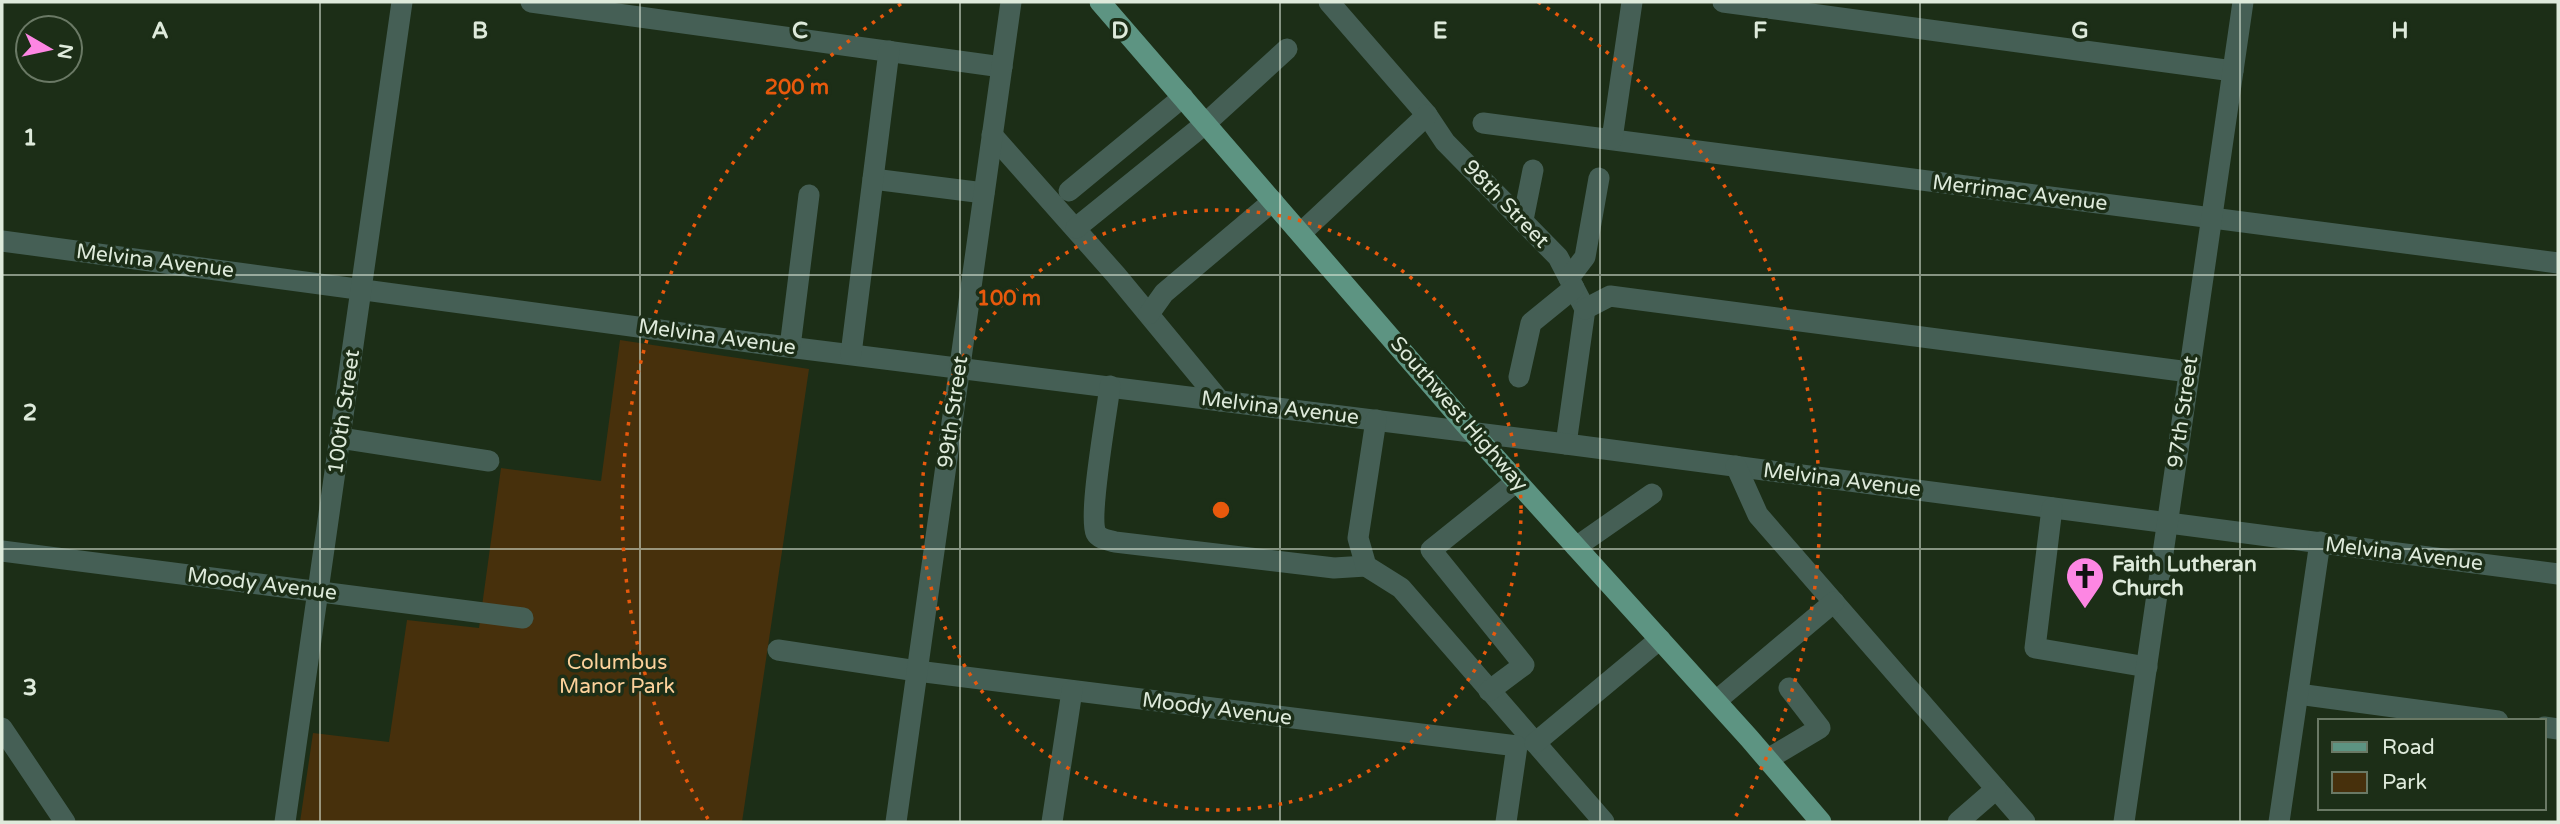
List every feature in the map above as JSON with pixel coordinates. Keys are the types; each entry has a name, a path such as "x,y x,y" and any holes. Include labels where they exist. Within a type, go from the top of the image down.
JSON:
{"main road":[{"name":"Southwest Highway","path":"1100,2 1474,433 1768,759 1821,822"}],"street":[{"name":"100th Street","path":"285,822 402,2"},
{"path":"531,2 656,10 889,51 1002,66"},
{"name":"99th Street","path":"895,822 1011,2"},
{"name":"98th Street","path":"1329,2 1427,115 1445,142 1558,257 1585,309"},
{"path":"1612,139 1632,2"},
{"path":"1723,2 2233,71"},
{"name":"97th Street","path":"2124,822 2243,2"},
{"path":"1076,229 1206,122 1287,49"},
{"path":"851,355 889,51"},
{"path":"1069,191 1183,97"},
{"path":"1301,233 1427,115"},
{"name":"Merrimac Avenue","path":"1483,123 2558,263"},
{"path":"992,135 1149,314 1220,401"},
{"path":"1523,220 1533,170"},
{"path":"1519,377 1531,323 1572,283 1585,257 1599,178"},
{"path":"873,179 984,192"},
{"path":"790,347 809,195"},
{"path":"1149,314 1164,293 1273,201"},
{"name":"Melvina Avenue","path":"2,241 851,355 1566,444 2558,574"},
{"path":"1566,444 1585,309 1610,296 2189,372"},
{"path":"1110,386 1094,510 1095,531 1099,536 1115,542 1334,568 1366,566 1401,588 1489,691 1526,744 1604,822"},
{"path":"1366,566 1358,538 1376,421"},
{"path":"340,438 489,461"},
{"path":"1736,466 1758,515 2025,822"},
{"path":"1489,691 1524,666 1431,550 1517,481"},
{"path":"1576,547 1652,494"},
{"path":"2052,508 2035,648 2147,667"},
{"path":"2279,822 2320,542"},
{"name":"Moody Avenue","path":"2,551 523,618"},
{"path":"1716,701 1834,602"},
{"path":"1506,822 1526,744 1660,639"},
{"name":"Moody Avenue","path":"778,650 1072,691 1526,744"},
{"path":"1768,759 1820,728 1789,688"},
{"path":"1052,822 1072,691"},
{"path":"2298,694 2483,719"},
{"path":"2,728 65,822"},
{"path":"1958,822 1996,789"}],"green space":[{"name":"Columbus Manor Park","path":"620,340 809,369 742,822 300,822 313,733 389,742 407,620 479,628 501,468 601,481"}],"place":[{"name":"Faith Lutheran Church","path":"2085,610"}]}
